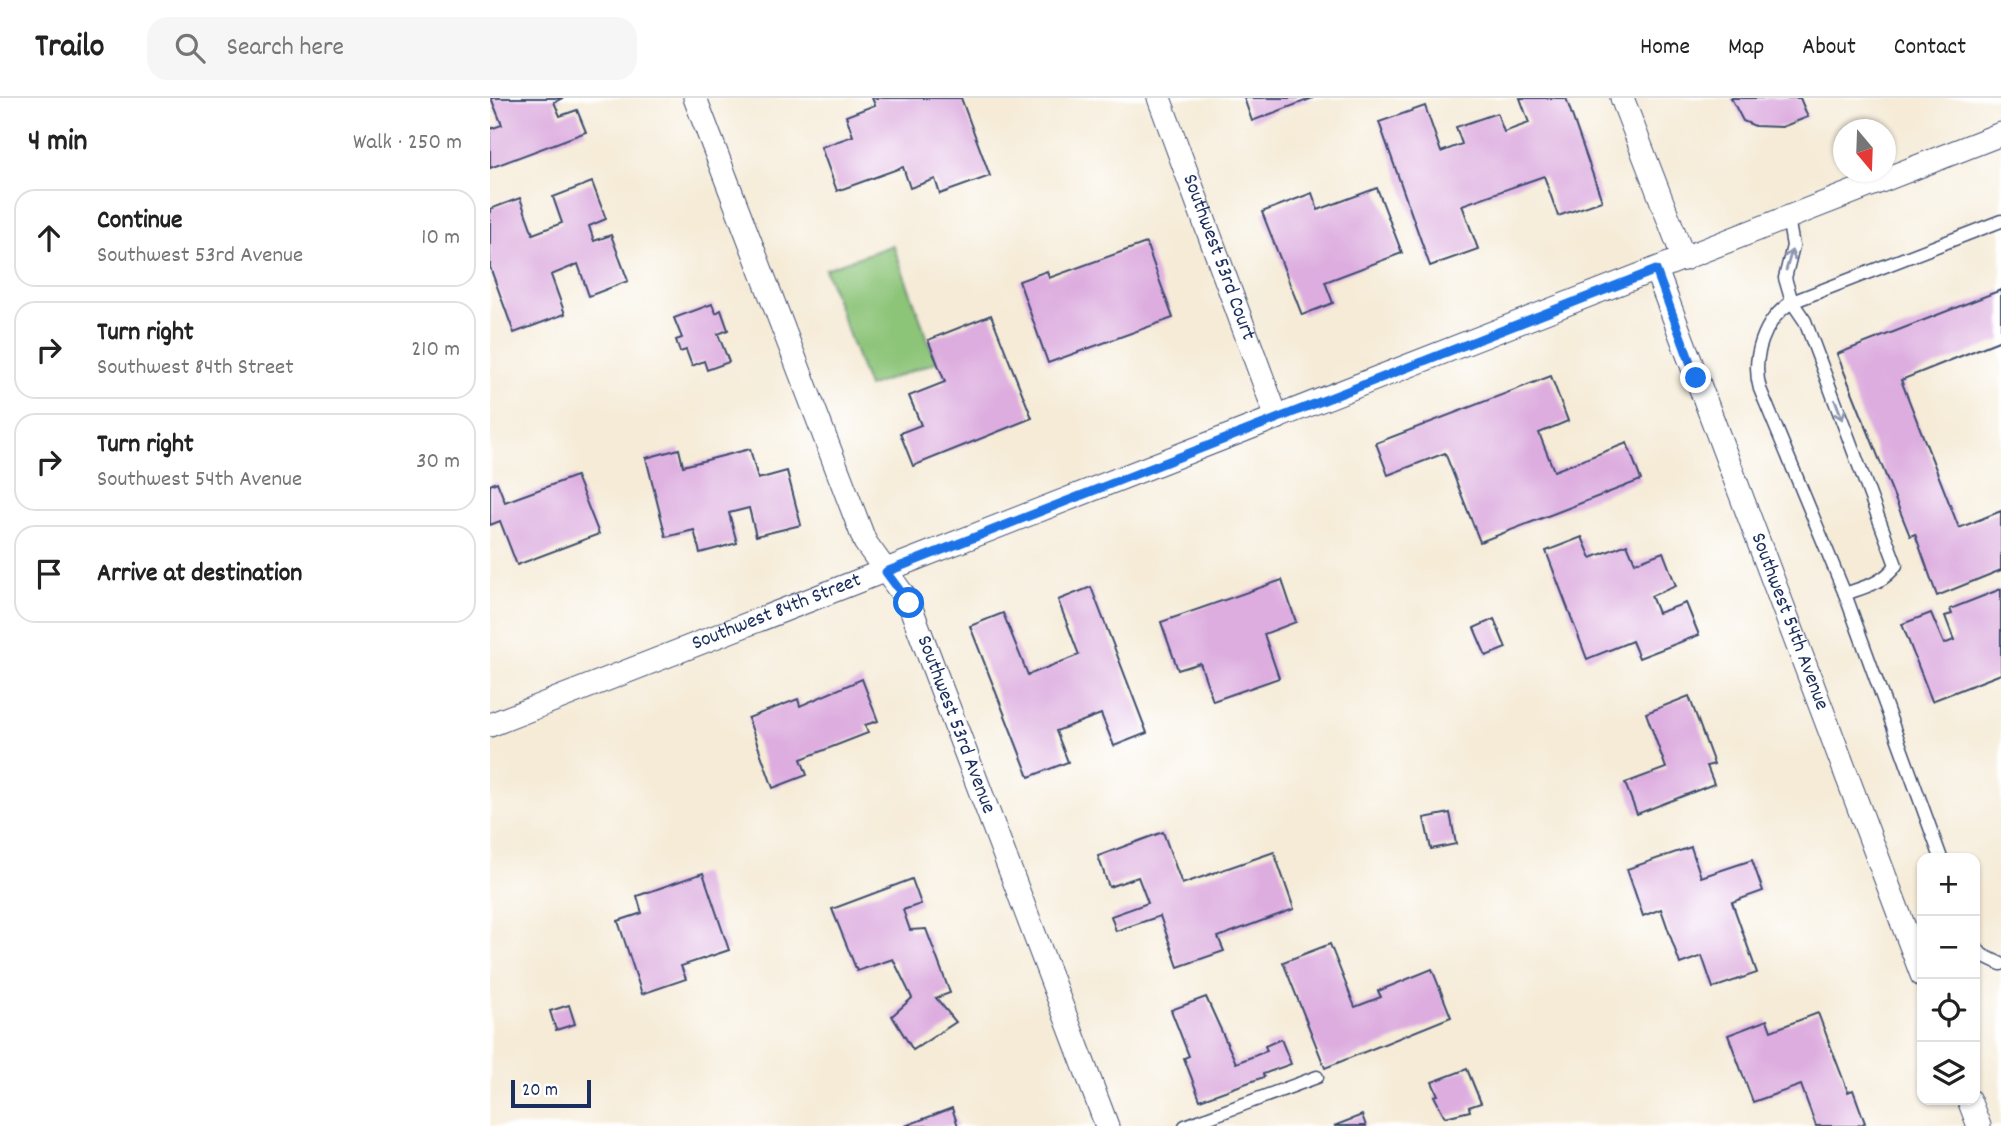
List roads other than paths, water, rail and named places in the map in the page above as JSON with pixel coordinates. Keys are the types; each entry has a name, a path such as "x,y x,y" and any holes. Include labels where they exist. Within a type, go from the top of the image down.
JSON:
{"street":[{"name":"Southwest 53rd Avenue","path":"695,98 864,542 909,603 1107,1126"},
{"name":"Southwest 53rd Court","path":"1159,98 1277,418"},
{"path":"1622,98 1684,259"},
{"name":"Southwest 84th Street","path":"490,725 2001,134"},
{"name":"Southwest 54th Avenue","path":"1656,270 1917,962"},
{"path":"1971,1105 1979,1126"}],"lane":[{"path":"1788,218 1793,246 1785,278 1792,302 1805,321 1896,565 1889,574 1874,584 1845,594"},
{"path":"1939,853 1845,594 1758,380 1757,361 1768,327 1782,308 1792,302 2001,221"},
{"path":"1980,952 2001,964"},
{"path":"1185,1126 1317,1077"}]}
